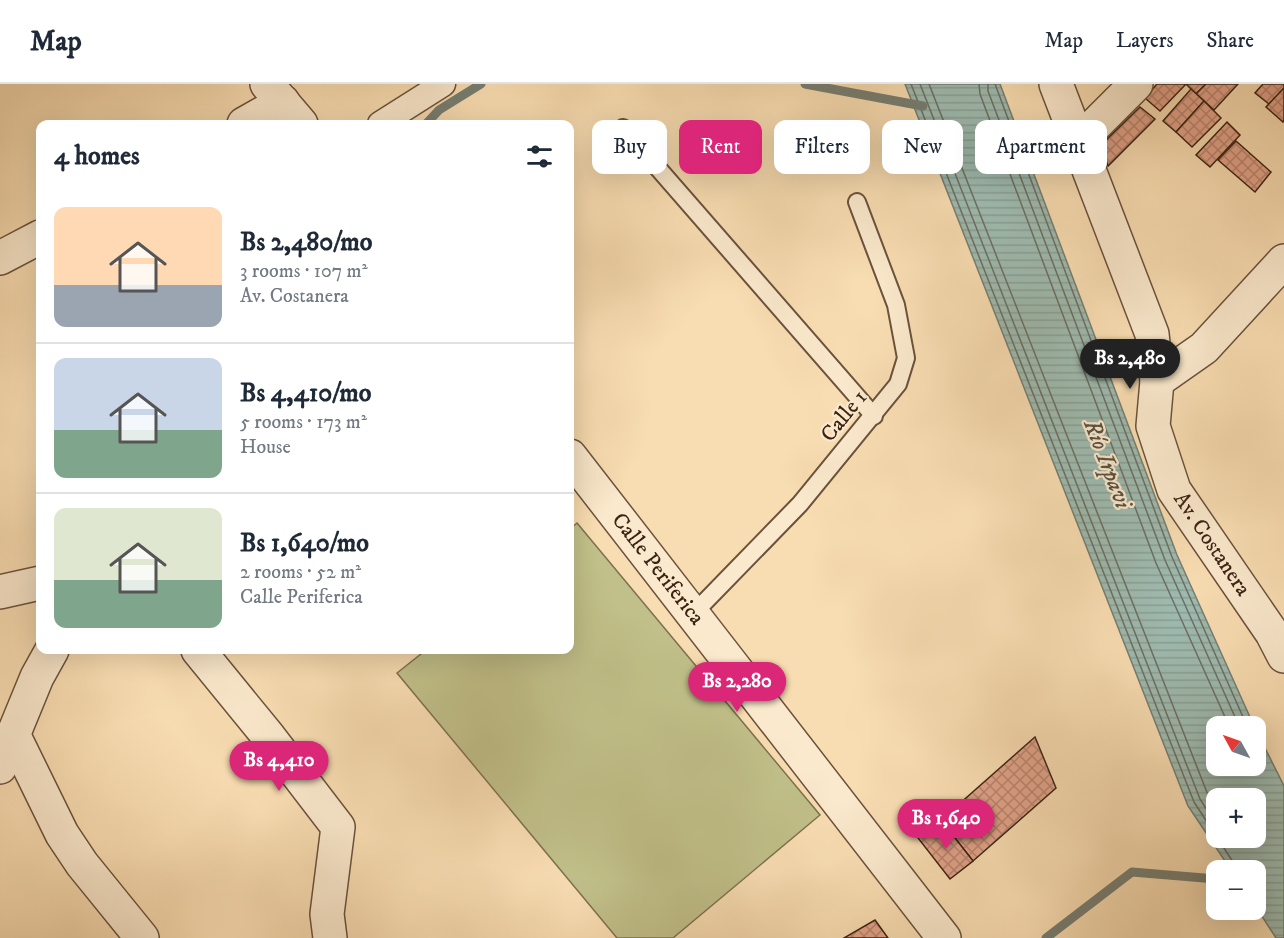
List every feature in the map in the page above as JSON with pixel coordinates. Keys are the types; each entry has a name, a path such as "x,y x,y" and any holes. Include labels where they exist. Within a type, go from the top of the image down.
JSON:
{"street":[{"path":"386,120 443,84"},
{"name":"Av. Costanera","path":"1056,84 1070,120"},
{"path":"1100,120 1136,84"},
{"path":"252,120 284,104"},
{"name":"Av. Costanera","path":"1090,174 1152,334 1157,381 1153,426 1174,490 1280,636"},
{"path":"0,258 36,239"},
{"path":"1157,381 1204,348 1284,261"},
{"name":"Calle Periferica","path":"574,461 944,938"},
{"path":"0,592 36,584"},
{"path":"0,767 37,677 50,654"},
{"path":"201,654 338,827 327,914 330,938"},
{"path":"13,734 62,834 81,864 142,938"}],"lane":[{"path":"663,174 874,416"},
{"name":"Calle 1","path":"693,614 800,504 898,384 906,358 896,305 857,202"}],"shaded area":[{"path":"577,523 820,815 673,938 617,938 397,673 421,654 574,654 574,526"}],"water":[{"name":"Río Irpavi","path":"905,84 1000,84 1014,120 975,120 975,174 1034,174 1177,555 1249,716 1206,716 1206,776 1266,776 1266,750 1284,786 1284,938 1276,938 1264,920 1266,860 1224,860 1216,848 1266,848 1266,788 1206,788 1206,833 1188,806 940,174 963,174 963,120 919,120"}],"building":[{"path":"1157,84 1186,84 1160,111 1145,98"},
{"path":"1186,84 1206,84 1196,94"},
{"path":"1206,84 1238,84 1214,110 1196,94"},
{"path":"1263,84 1284,84 1284,88 1269,104 1255,93"},
{"path":"1284,88 1284,120 1283,122 1266,107"},
{"path":"1191,89 1204,101 1176,132 1163,121"},
{"path":"1204,101 1221,118 1192,147 1176,132"},
{"path":"1140,107 1155,119 1108,166 1107,139"},
{"path":"1227,122 1240,135 1210,167 1196,155"},
{"path":"1236,141 1271,172 1255,192 1218,160"},
{"path":"1035,737 1056,788 973,861 941,820"},
{"path":"941,820 973,861 950,879 918,838"},
{"path":"875,920 888,938 844,938"}],"waterway":[{"path":"430,120 439,110 481,84"},
{"path":"805,84 923,106"},
{"path":"1046,938 1132,872 1206,878"}]}
